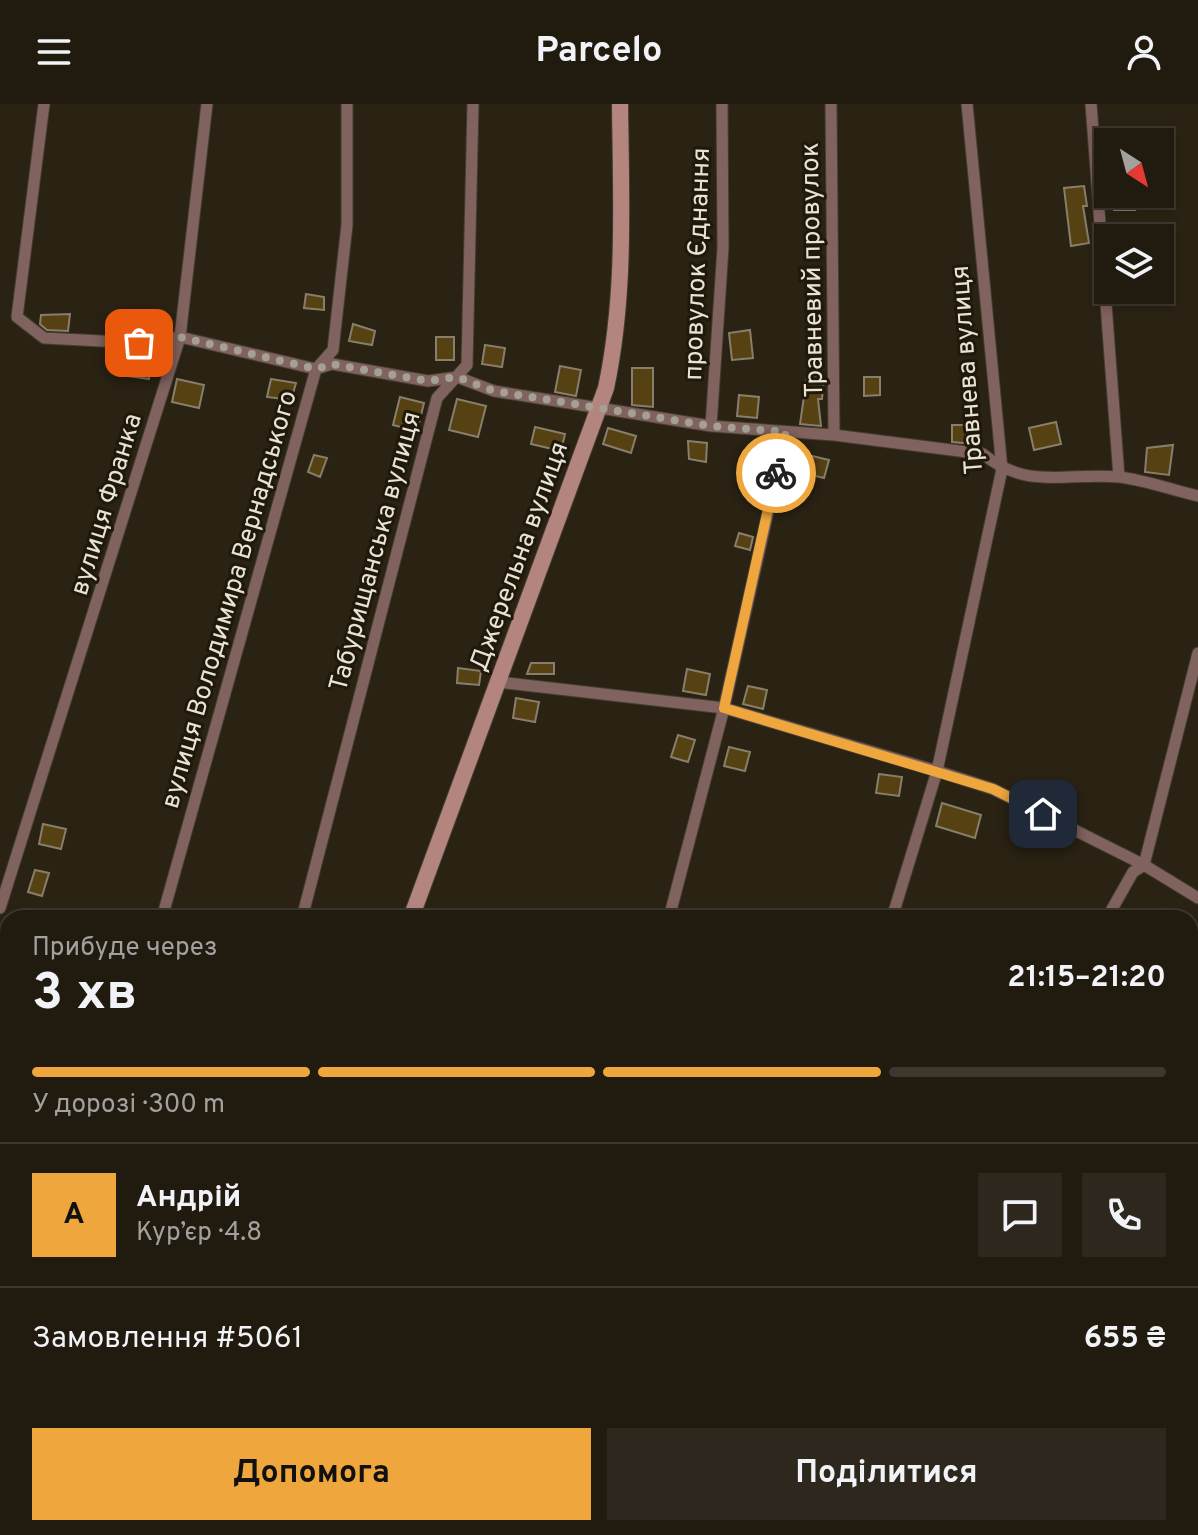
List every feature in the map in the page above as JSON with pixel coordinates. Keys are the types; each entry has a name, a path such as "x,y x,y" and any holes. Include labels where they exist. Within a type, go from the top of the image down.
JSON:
{"street":[{"path":"44,104 17,317 44,338 139,343 180,337 316,369 332,364 428,381 457,377 494,391 711,426 834,435 983,454 1002,469 1025,478 1119,477 1198,496"},
{"name":"вулиця Франка","path":"0,908 180,337 207,104"},
{"name":"вулиця Володимира Вернадського","path":"164,910 316,369 333,350 347,225 347,104"},
{"name":"Табурищанська вулиця","path":"304,910 437,398 467,365 473,104"},
{"name":"Джерельна вулиця","path":"414,910 606,388 615,345 622,271 620,104"},
{"name":"провулок Єднання","path":"711,426 723,248 722,104"},
{"name":"Травневий провулок","path":"831,104 834,435"},
{"name":"Травнева вулиця","path":"894,910 937,771 1002,469 967,104"},
{"path":"1091,104 1119,477"},
{"path":"671,910 724,708 786,432"},
{"path":"1112,910 1133,872 1144,865 1198,653"},
{"path":"498,682 724,708 937,771 993,789 1144,865 1198,898"}],"building":[{"path":"1084,186 1087,206 1083,206 1089,243 1071,246 1064,188"},
{"path":"1134,208 1135,210 1114,210"},
{"path":"306,294 324,297 324,310 304,308"},
{"path":"70,314 68,331 47,330 40,324 41,315"},
{"path":"353,324 375,331 372,345 349,341"},
{"path":"750,330 753,358 732,360 729,333"},
{"path":"436,337 454,337 454,360 436,360"},
{"path":"485,345 505,348 502,367 482,364"},
{"path":"128,362 151,365 149,379 127,376"},
{"path":"560,366 581,370 576,396 555,392"},
{"path":"632,368 653,368 653,407 632,405"},
{"path":"807,376 824,377 822,399 818,399 821,426 800,424"},
{"path":"864,377 880,377 880,395 864,396"},
{"path":"177,379 204,385 199,408 172,402"},
{"path":"271,379 296,383 291,400 267,397"},
{"path":"739,395 759,397 757,418 737,416"},
{"path":"400,397 424,403 417,431 393,425"},
{"path":"457,399 486,406 478,437 449,430"},
{"path":"1056,422 1061,444 1034,450 1029,428"},
{"path":"952,425 974,425 974,444 952,442"},
{"path":"535,427 565,434 561,451 531,444"},
{"path":"608,428 636,436 631,453 603,444"},
{"path":"688,441 707,443 706,462 689,459"},
{"path":"755,445 774,447 769,468 748,466"},
{"path":"1173,445 1169,475 1145,472 1147,448"},
{"path":"804,454 829,460 824,478 799,472"},
{"path":"314,455 327,458 320,477 308,472"},
{"path":"739,533 753,537 750,550 735,546"},
{"path":"531,663 554,663 554,674 527,674"},
{"path":"458,668 481,671 479,685 457,683"},
{"path":"687,669 710,674 706,695 683,691"},
{"path":"748,686 767,690 763,709 743,704"},
{"path":"516,698 539,702 535,722 513,718"},
{"path":"678,735 695,740 688,762 671,757"},
{"path":"729,747 750,752 745,771 724,766"},
{"path":"879,774 902,777 899,796 876,793"},
{"path":"1051,788 1073,797 1065,816 1044,805"},
{"path":"942,803 981,815 975,838 936,826"},
{"path":"43,824 66,829 61,849 39,844"},
{"path":"35,870 49,873 42,896 28,892"}],"way so far":[{"path":"139,343 180,337 316,369 332,364 428,381 457,377 494,391 711,426 786,432 776,473"}],"route":[{"path":"776,473 724,708 993,789 1043,814"}]}
